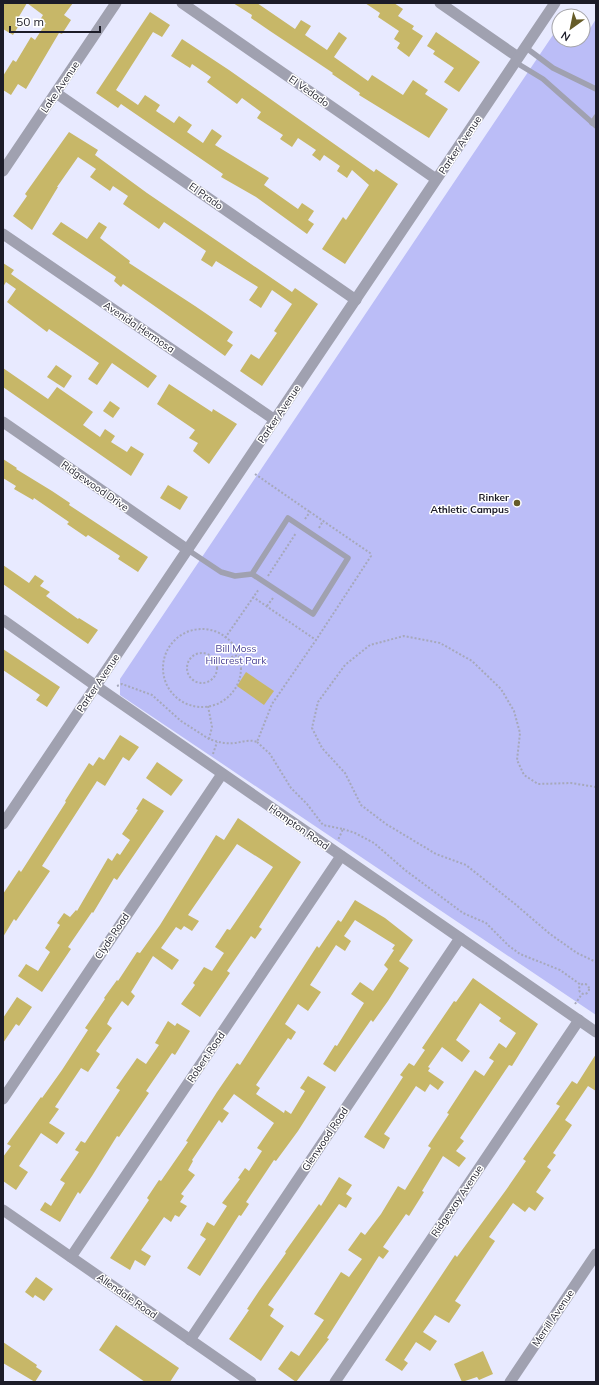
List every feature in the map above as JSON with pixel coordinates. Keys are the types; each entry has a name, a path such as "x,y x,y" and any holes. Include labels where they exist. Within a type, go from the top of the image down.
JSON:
{"street":[{"name":"Lake Avenue","path":"3,171 116,3"},
{"name":"El Vedado","path":"182,3 436,179"},
{"path":"440,3 517,60"},
{"name":"Parker Avenue","path":"3,824 6,812 96,686 555,3"},
{"name":"El Prado","path":"56,93 356,300"},
{"name":"Avenida Hermosa","path":"3,234 275,420"},
{"name":"Ridgewood Drive","path":"3,422 188,550"},
{"name":"Hampton Road","path":"3,620 222,774 596,1032"},
{"name":"Clyde Road","path":"3,1099 222,774"},
{"name":"Robert Road","path":"71,1257 336,852"},
{"name":"Glenwood Road","path":"190,1340 460,938"},
{"name":"Ridgeway Avenue","path":"335,1382 579,1020"},
{"name":"Allendale Road","path":"3,1210 251,1382"},
{"name":"Merrill Avenue","path":"510,1382 596,1254"}],"lane":[{"path":"525,47 554,68 596,89"},
{"path":"517,60 543,79 594,125 596,117"},
{"path":"188,550 221,572 235,576 252,574 313,614 348,558 288,518 252,574"}],"path":[{"path":"584,3 591,3"},
{"path":"255,474 310,512"},
{"path":"225,638 264,582 300,526"},
{"path":"253,597 316,640 272,704 257,742"},
{"path":"211,630 225,638 238,654 240,668 236,686 223,700 208,706 188,704 172,693 164,676 164,657 174,640 191,631 211,630"},
{"path":"596,787 571,783 538,784 524,775 517,760 520,733 514,711 501,689 472,661 440,643 404,636 370,645 345,665 318,702 312,728 322,748 345,773 361,805 386,824 436,854 466,865 516,904 550,934 577,953 596,962"},
{"path":"196,654 208,654 216,662 216,674 208,682 198,683 192,680 188,674 187,662 196,654"},
{"path":"216,662 238,654"},
{"path":"117,686 122,684 152,695 181,721 209,739 221,743 257,742 270,754 291,788 307,804 323,825 349,830 374,844 405,870 463,913 486,923 509,946 520,954 560,970 581,985 584,984 588,986 588,992 585,994 581,993 579,990 581,985"},
{"path":"208,706 212,727 209,739"},
{"path":"336,852 343,829"}],"green space":[{"name":"Bill Moss Hillcrest Park","path":"596,19 596,1015 120,695 120,679 551,38 551,48 591,48 591,27"}],"building":[{"path":"3,3 27,3 17,20 21,22 13,35 3,29"},
{"path":"27,3 73,3 64,15 71,20 62,34 59,33 26,89 18,84 11,95 3,90 3,76 13,60 16,62 31,37 35,40 46,23 40,20 43,15"},
{"path":"233,3 257,3 295,29 301,20 311,26 305,35 327,50 339,32 347,38 334,57 368,81 372,75 403,95 413,80 428,90 425,94 448,109 429,138 359,95 360,93 332,74 333,73 251,18 252,15"},
{"path":"365,3 394,3 403,9 398,16 414,26 412,29 423,36 409,57 397,48 400,43 394,39 399,31 378,17 380,13"},
{"path":"150,12 170,25 162,37 153,32 116,90 138,105 145,95 160,105 156,111 174,123 179,116 192,125 187,132 203,143 212,129 222,136 215,145 269,178 264,185 298,209 302,203 314,211 308,220 314,224 307,234 256,197 221,177 223,174 121,104 118,108 96,93"},
{"path":"436,32 480,62 459,92 444,82 454,68 433,54 435,51 427,46"},
{"path":"182,39 229,70 374,172 376,169 398,184 345,264 322,249 343,217 346,220 369,185 352,170 347,178 337,171 340,166 324,155 320,161 312,155 316,150 298,138 292,147 280,139 283,135 257,118 261,112 242,98 237,104 207,82 211,77 192,64 190,68 171,56"},
{"path":"69,132 98,150 95,155 147,193 292,292 295,288 318,304 262,386 240,371 251,354 259,359 277,333 274,331 292,304 272,290 261,308 249,300 258,287 216,261 212,267 201,260 206,251 164,222 159,229 123,204 128,196 113,186 110,191 90,177 96,169 78,157 57,187 32,230 13,216 27,196 25,194"},
{"path":"61,222 87,239 99,222 107,227 100,238 130,261 129,263 233,332 227,341 233,345 225,356 123,284 121,287 114,281 116,277 52,234"},
{"path":"3,263 14,270 11,274 157,376 148,388 112,363 97,385 88,379 99,363 49,329 47,332 7,302 16,289 6,282 3,287"},
{"path":"56,365 72,376 64,388 47,377"},
{"path":"3,368 48,399 57,387 93,412 83,425 100,437 105,429 115,436 111,442 127,452 131,446 144,454 131,476 3,387"},
{"path":"169,384 212,412 213,409 237,424 209,464 193,451 198,443 189,438 195,430 157,404"},
{"path":"110,401 120,408 113,418 103,411"},
{"path":"3,459 148,557 138,572 118,559 120,556 88,535 86,537 67,524 69,522 34,498 33,500 14,489 16,486 3,478"},
{"path":"168,485 188,497 180,510 160,498"},
{"path":"3,565 29,583 35,575 44,581 40,586 50,592 46,596 78,619 79,618 98,630 88,644 3,584"},
{"path":"3,649 60,687 47,707 36,700 40,695 3,670"},
{"path":"246,672 274,691 264,705 237,686"},
{"path":"120,735 139,747 129,761 123,757 105,786 97,781 42,866 50,871 16,921 14,919 3,937 3,894 19,870 21,872 89,763 93,766 99,757 104,760"},
{"path":"157,762 183,780 171,796 146,778"},
{"path":"143,798 164,811 117,880 114,878 93,913 92,912 68,947 71,949 42,992 18,976 26,964 38,971 50,952 45,948 60,925 57,923 64,913 70,917 76,910 77,911 108,858 112,861 117,853 120,855 130,840 122,834 138,810 136,809"},
{"path":"238,818 301,862 259,927 262,929 255,939 251,936 227,971 230,973 200,1017 181,1004 195,985 193,983 204,967 212,971 224,953 215,947 227,929 230,930 273,867 237,844 188,915 199,921 192,931 184,926 181,930 176,927 161,948 179,960 172,970 153,956 131,992 135,996 128,1006 122,1001 110,1018 107,1024 112,1028 96,1051 100,1054 88,1072 81,1068 55,1107 59,1109 49,1123 65,1133 57,1144 41,1133 19,1166 28,1172 16,1190 3,1181 3,1157 11,1146 7,1144 62,1070 88,1030 85,1028 105,999 104,998 117,980 118,981 137,952 140,953 160,925 216,835 224,840"},
{"path":"355,900 385,918 413,940 399,961 409,968 388,1001 373,1022 371,1020 335,1072 323,1064 335,1045 337,1046 364,1003 351,994 360,982 373,991 388,969 384,965 394,950 392,949 395,945 355,920 344,936 351,941 345,951 336,945 310,985 321,992 308,1011 298,1004 285,1024 296,1032 291,1040 288,1038 256,1085 260,1088 256,1094 284,1113 285,1110 291,1114 305,1091 300,1088 308,1076 326,1087 298,1131 276,1161 274,1160 246,1202 249,1204 241,1216 239,1215 200,1276 187,1268 206,1239 200,1235 207,1222 214,1226 227,1206 222,1203 240,1179 238,1178 245,1168 249,1171 262,1151 257,1148 274,1123 234,1094 223,1109 229,1113 222,1123 219,1120 192,1160 193,1161 188,1170 195,1175 181,1194 184,1196 180,1202 187,1206 179,1217 175,1215 171,1222 164,1217 141,1250 151,1256 145,1266 135,1260 130,1270 110,1258 149,1200 147,1198 159,1180 161,1181 188,1142 186,1141 217,1092 237,1063 240,1065 317,946 319,948 338,920 341,922"},
{"path":"473,978 538,1024 512,1066 509,1065 460,1138 464,1141 456,1151 466,1158 459,1167 443,1156 422,1191 424,1192 409,1216 406,1214 383,1247 389,1251 383,1259 379,1256 327,1338 329,1339 296,1382 278,1369 291,1351 299,1356 324,1320 314,1314 341,1272 349,1277 362,1259 348,1250 361,1232 365,1235 381,1214 398,1186 405,1190 431,1148 428,1146 449,1114 447,1113 475,1070 484,1076 494,1061 489,1058 499,1043 506,1048 516,1033 499,1021 501,1018 480,1003 456,1040 470,1051 462,1062 442,1047 428,1067 430,1068 428,1071 444,1082 438,1090 430,1084 425,1092 416,1086 384,1134 390,1138 384,1149 364,1137 403,1077 400,1075 409,1063 414,1066 425,1050 422,1048 454,1001 456,1002"},
{"path":"17,997 32,1007 19,1026 16,1024 3,1043 3,1018"},
{"path":"168,1021 175,1026 177,1023 190,1031 175,1055 172,1053 146,1091 149,1093 119,1137 117,1136 80,1194 78,1192 60,1222 40,1210 45,1202 51,1206 65,1183 60,1180 79,1152 75,1150 81,1141 85,1143 120,1090 116,1088 137,1058 146,1064 159,1045 155,1043"},
{"path":"596,1054 596,1091 588,1086 565,1120 572,1125 553,1153 556,1155 547,1167 551,1170 536,1192 544,1198 535,1211 529,1207 525,1212 513,1203 489,1237 495,1241 455,1301 461,1305 449,1323 435,1315 423,1332 437,1341 430,1351 416,1342 404,1360 408,1363 402,1371 385,1360 455,1255 457,1257 526,1161 523,1159 560,1106 556,1104 572,1081 577,1084"},
{"path":"339,1177 352,1185 346,1194 352,1198 346,1208 339,1204 268,1305 274,1309 270,1316 284,1326 261,1361 229,1339 249,1310 247,1309 286,1253 285,1252 319,1204 321,1206"},
{"path":"36,1277 53,1289 44,1301 35,1295 33,1298 25,1292"},
{"path":"116,1325 179,1368 170,1382 145,1382 99,1350"},
{"path":"3,1342 37,1365 36,1367 42,1371 35,1382 3,1363"},
{"path":"483,1351 493,1374 479,1380 477,1377 462,1382 454,1364"}],"place":[{"name":"Rinker Athletic Campus","path":"517,503"}]}
